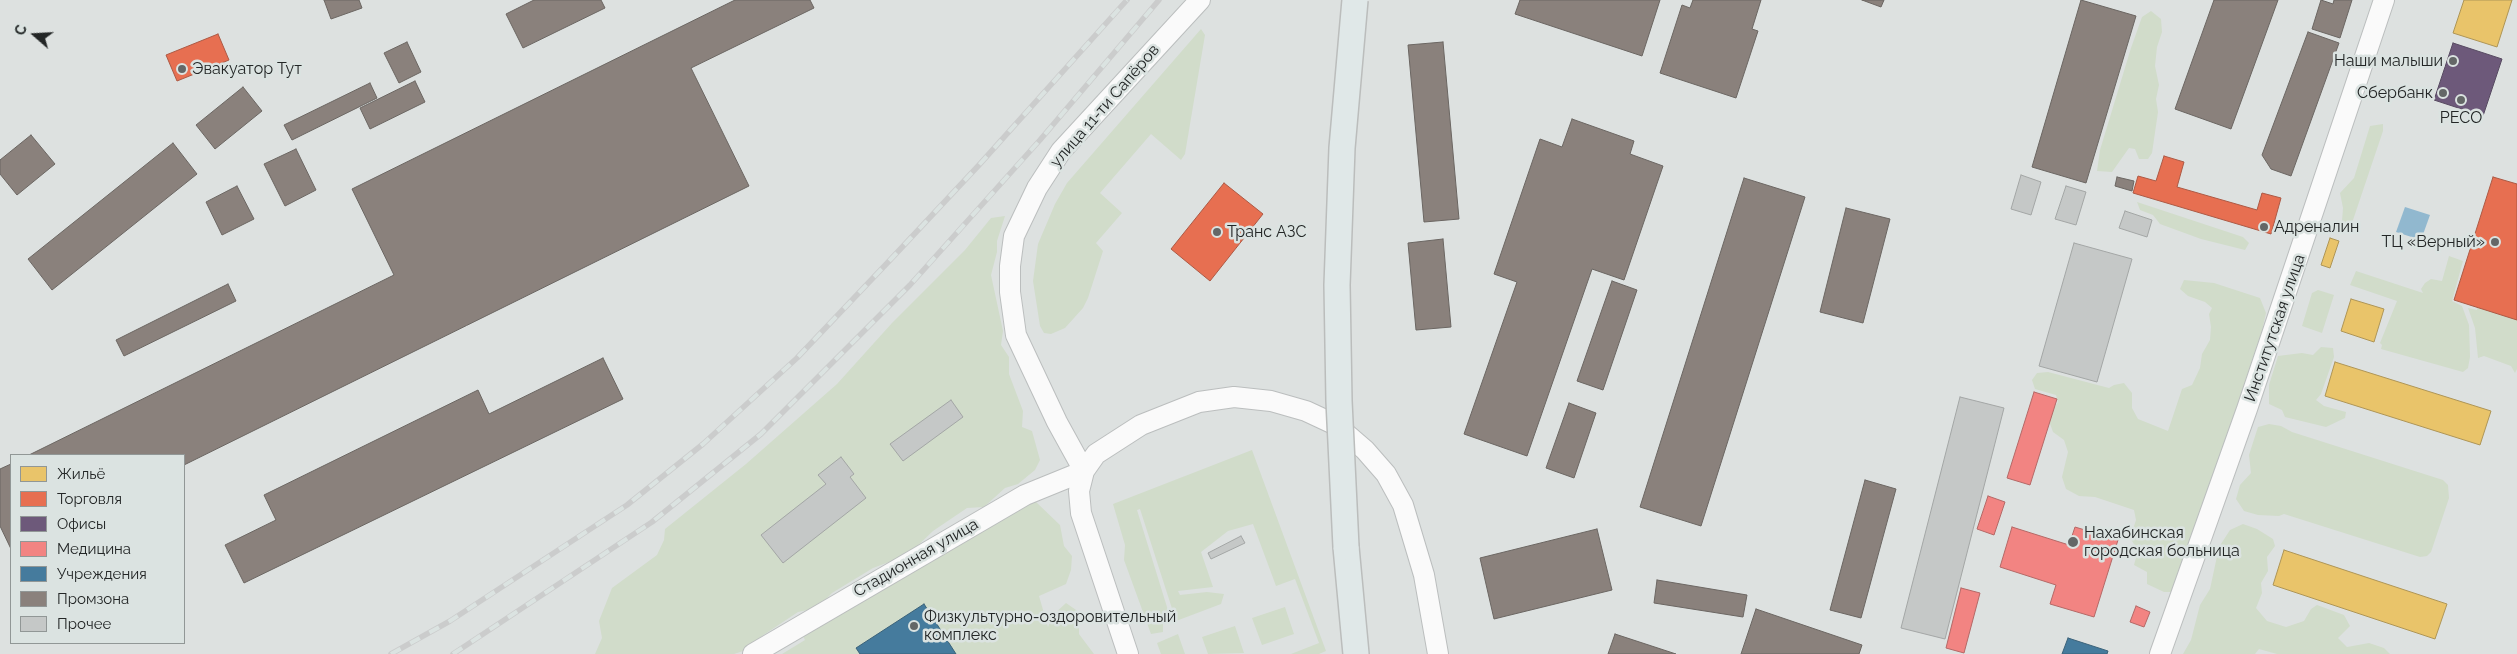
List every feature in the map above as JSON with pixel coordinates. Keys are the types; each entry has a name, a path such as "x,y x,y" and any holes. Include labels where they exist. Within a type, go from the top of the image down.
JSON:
{"main road":[{"path":"1355,0 1342,148 1337,284 1339,401 1346,547 1356,654"}],"street":[{"name":"улица 11-ти Сапёров","path":"1084,471 1057,422 1016,335 1010,292 1010,266 1014,236 1036,188 1061,151 1200,0"},
{"name":"Институтская улица","path":"2160,654 2247,409 2384,0"},
{"path":"1128,654 1081,513 1079,491 1084,471 1096,454 1141,425 1199,402 1234,397 1271,401 1306,411 1336,425 1365,450 1386,474 1403,506 1424,575 1438,654"},
{"name":"Стадионная улица","path":"753,654 1025,495 1084,471"}],"green space":[{"path":"2151,11 2161,19 2162,32 2157,47 2155,66 2159,85 2156,99 2158,112 2152,153 2148,159 2139,159 2135,149 2129,148 2112,172 2097,171 2100,150 2131,48 2142,17"},
{"path":"1201,29 1205,35 1185,154 1181,160 1151,134 1100,193 1122,213 1096,243 1103,251 1088,298 1083,308 1065,328 1051,334 1044,333 1040,326 1033,281 1038,244 1055,204 1067,183"},
{"path":"2383,124 2383,131 2352,223 2346,227 2342,221 2343,208 2340,193 2354,178 2370,126"},
{"path":"2137,202 2243,237 2249,243 2245,250 2201,239 2160,224 2153,215 2140,210"},
{"path":"1005,216 997,241 997,252 991,275 1003,331 1001,345 1009,357 1009,374 1023,411 1022,427 1032,431 1040,460 1035,470 1018,484 1005,488 984,507 967,508 933,531 908,555 873,568 832,593 817,608 798,612 759,638 746,650 734,654 595,654 602,638 599,621 612,588 657,555 664,540 665,529 746,464 837,384 892,323 965,250 991,218"},
{"path":"2449,256 2463,261 2452,301 2462,306 2469,325 2470,357 2468,368 2463,372 2381,349 2382,345 2380,343 2397,301 2350,285 2356,271 2423,293 2421,289 2431,279 2442,281"},
{"path":"2184,280 2214,283 2260,298 2266,313 2245,395 2233,418 2173,592 2164,592 2147,584 2147,572 2134,565 2138,550 2130,538 2136,520 2134,510 2095,497 2079,496 2066,489 2062,477 2068,452 2064,440 2053,432 2049,421 2052,411 2058,402 2056,395 2035,389 2032,380 2037,373 2048,372 2109,388 2124,383 2132,393 2132,408 2138,419 2168,431 2182,389 2192,385 2200,368 2202,354 2210,340 2209,314 2212,308 2205,302 2188,296 2180,289"},
{"path":"2318,290 2334,295 2322,333 2302,326 2312,293"},
{"path":"2477,302 2517,302 2517,369 2515,373 2511,366 2484,356 2478,358 2475,328 2468,308 2477,310"},
{"path":"2321,347 2333,348 2334,357 2321,394 2316,400 2324,406 2346,412 2345,418 2326,427 2285,417 2282,410 2269,404 2269,385 2278,356 2302,353 2313,355"},
{"path":"2269,424 2281,426 2292,432 2443,480 2448,485 2449,498 2431,552 2427,556 2420,557 2284,514 2279,516 2258,515 2244,511 2236,499 2240,485 2251,473 2249,455 2258,427"},
{"path":"1252,450 1326,651 1319,654 1291,654 1319,643 1295,579 1276,586 1253,524 1228,531 1201,552 1213,587 1178,591 1180,595 1207,592 1224,594 1221,604 1176,621 1140,509 1137,510 1171,620 1163,624 1163,632 1151,634 1124,560 1125,545 1113,504"},
{"path":"1035,501 1060,525 1064,546 1072,556 1071,570 1066,584 1039,596 1048,627 1052,616 1066,603 1079,612 1079,634 1094,654 782,654 805,640 801,632 976,531"},
{"path":"2243,524 2257,529 2273,539 2275,546 2267,557 2268,571 2261,583 2262,593 2256,608 2267,621 2286,627 2304,621 2311,609 2317,605 2344,615 2350,626 2338,638 2347,647 2369,643 2384,648 2390,654 2277,654 2259,649 2255,654 2183,654 2191,640 2200,605 2210,589 2219,547 2230,530"},
{"path":"1285,607 1294,634 1262,645 1252,618"},
{"path":"1235,626 1244,653 1208,654 1202,637"},
{"path":"1178,634 1185,654 1161,654 1157,643"}],"water":[{"path":"2405,207 2430,215 2421,240 2396,232"}],"building: Жильё":[{"path":"2464,0 2512,0 2497,47 2453,33"},
{"path":"2330,238 2339,241 2330,268 2321,265"},
{"path":"2351,299 2384,309 2374,342 2341,331"},
{"path":"2335,362 2491,411 2480,445 2325,396"},
{"path":"2284,550 2447,604 2435,639 2273,585"}],"building: Торговля":[{"path":"218,34 229,60 177,81 166,55"},
{"path":"2164,156 2184,162 2177,187 2257,210 2262,193 2281,198 2271,234 2133,193 2138,176 2156,181"},
{"name":"ТЦ «Верный»","path":"2493,177 2517,184 2517,320 2454,300"},
{"name":"Транс АЗС","path":"1224,183 1263,214 1210,281 1171,249"}],"building: Офисы":[{"path":"2453,43 2502,59 2483,116 2434,100"}],"building: Медицина":[{"path":"2034,392 2057,399 2030,485 2007,478"},
{"path":"1988,496 2005,502 1994,535 1977,529"},
{"path":"2012,527 2069,545 2075,527 2118,540 2094,617 2050,604 2056,585 2000,567"},
{"path":"1961,588 1980,593 1964,653 1946,648"},
{"path":"2136,606 2150,612 2144,627 2130,622"}],"building: Учреждения":[{"name":"Физкультурно-оздоровительный комплекс","path":"924,604 956,654 860,654 856,648"},
{"path":"2068,638 2108,651 2107,654 2062,654"}],"building: Промзона":[{"path":"324,0 359,0 362,8 331,19"},
{"path":"534,0 601,0 605,8 523,48 506,14"},
{"path":"735,0 810,0 814,8 691,68 749,186 185,465 185,454 31,454 394,275 352,189"},
{"path":"1520,0 1660,0 1642,56 1515,14"},
{"path":"1693,0 1761,0 1752,29 1758,31 1736,98 1660,73 1682,5 1690,8"},
{"path":"1862,0 1884,0 1881,7"},
{"path":"2081,0 2136,16 2086,183 2032,167"},
{"path":"2214,0 2278,0 2231,129 2175,109"},
{"path":"2321,0 2333,4 2334,0 2352,0 2340,38 2312,29"},
{"path":"2308,32 2339,43 2291,176 2271,169 2262,155"},
{"path":"407,42 421,72 399,83 384,53"},
{"path":"1443,42 1459,219 1424,222 1408,45"},
{"path":"415,81 425,102 370,129 360,108"},
{"path":"370,83 377,98 292,140 284,125"},
{"path":"243,87 262,111 215,149 196,125"},
{"path":"1572,119 1634,141 1630,154 1663,166 1624,280 1592,269 1527,456 1464,434 1517,282 1494,274 1540,139 1562,147"},
{"path":"31,135 55,164 17,195 0,174 0,160"},
{"path":"173,143 197,174 52,290 28,259"},
{"path":"296,149 316,190 285,206 264,164"},
{"path":"2117,177 2134,181 2132,191 2115,186"},
{"path":"1744,178 1805,197 1701,526 1640,507"},
{"path":"237,186 254,219 222,235 206,202"},
{"path":"1846,208 1890,219 1863,323 1820,312"},
{"path":"1443,239 1451,327 1416,330 1408,243"},
{"path":"1612,281 1637,290 1603,390 1577,381"},
{"path":"228,284 236,301 124,356 116,340"},
{"path":"603,358 623,399 244,583 225,545 276,520 264,495 478,390 489,414"},
{"path":"1569,403 1596,413 1574,478 1546,468"},
{"path":"10,464 10,547 0,526 0,469"},
{"path":"1865,480 1896,489 1861,618 1830,610"},
{"path":"1597,529 1612,590 1494,619 1480,558"},
{"path":"1657,580 1747,595 1743,617 1654,603"},
{"path":"1756,609 1862,645 1859,654 1741,654"},
{"path":"1615,634 1676,654 1608,654"}],"building: Прочее":[{"path":"2021,175 2041,182 2031,215 2011,209"},
{"path":"2066,186 2086,192 2076,225 2055,219"},
{"path":"2125,211 2152,220 2147,237 2119,228"},
{"path":"2074,243 2132,259 2097,382 2039,366"},
{"path":"1960,397 2004,408 1945,639 1901,628"},
{"path":"951,400 963,417 903,461 890,444"},
{"path":"841,457 854,474 850,477 866,498 783,563 761,535 826,484 818,475"},
{"path":"1241,536 1245,543 1211,559 1208,553"}],"railway":[{"path":"391,654 450,621 627,505 703,444 797,358 979,165 1127,0"},
{"path":"453,654 652,522 761,434 910,285 1040,140 1159,0"}],"place":[{"name":"Наши малыши","path":"2453,61"},
{"name":"Эвакуатор Тут","path":"182,69"},
{"name":"Сбербанк","path":"2443,93"},
{"name":"РЕСО","path":"2461,100"},
{"name":"Адреналин","path":"2264,227"},
{"name":"Транс АЗС","path":"1217,232"},
{"name":"ТЦ «Верный»","path":"2495,242"},
{"name":"Нахабинская городская больница","path":"2073,542"},
{"name":"Физкультурно-оздоровительный комплекс","path":"914,626"}]}
